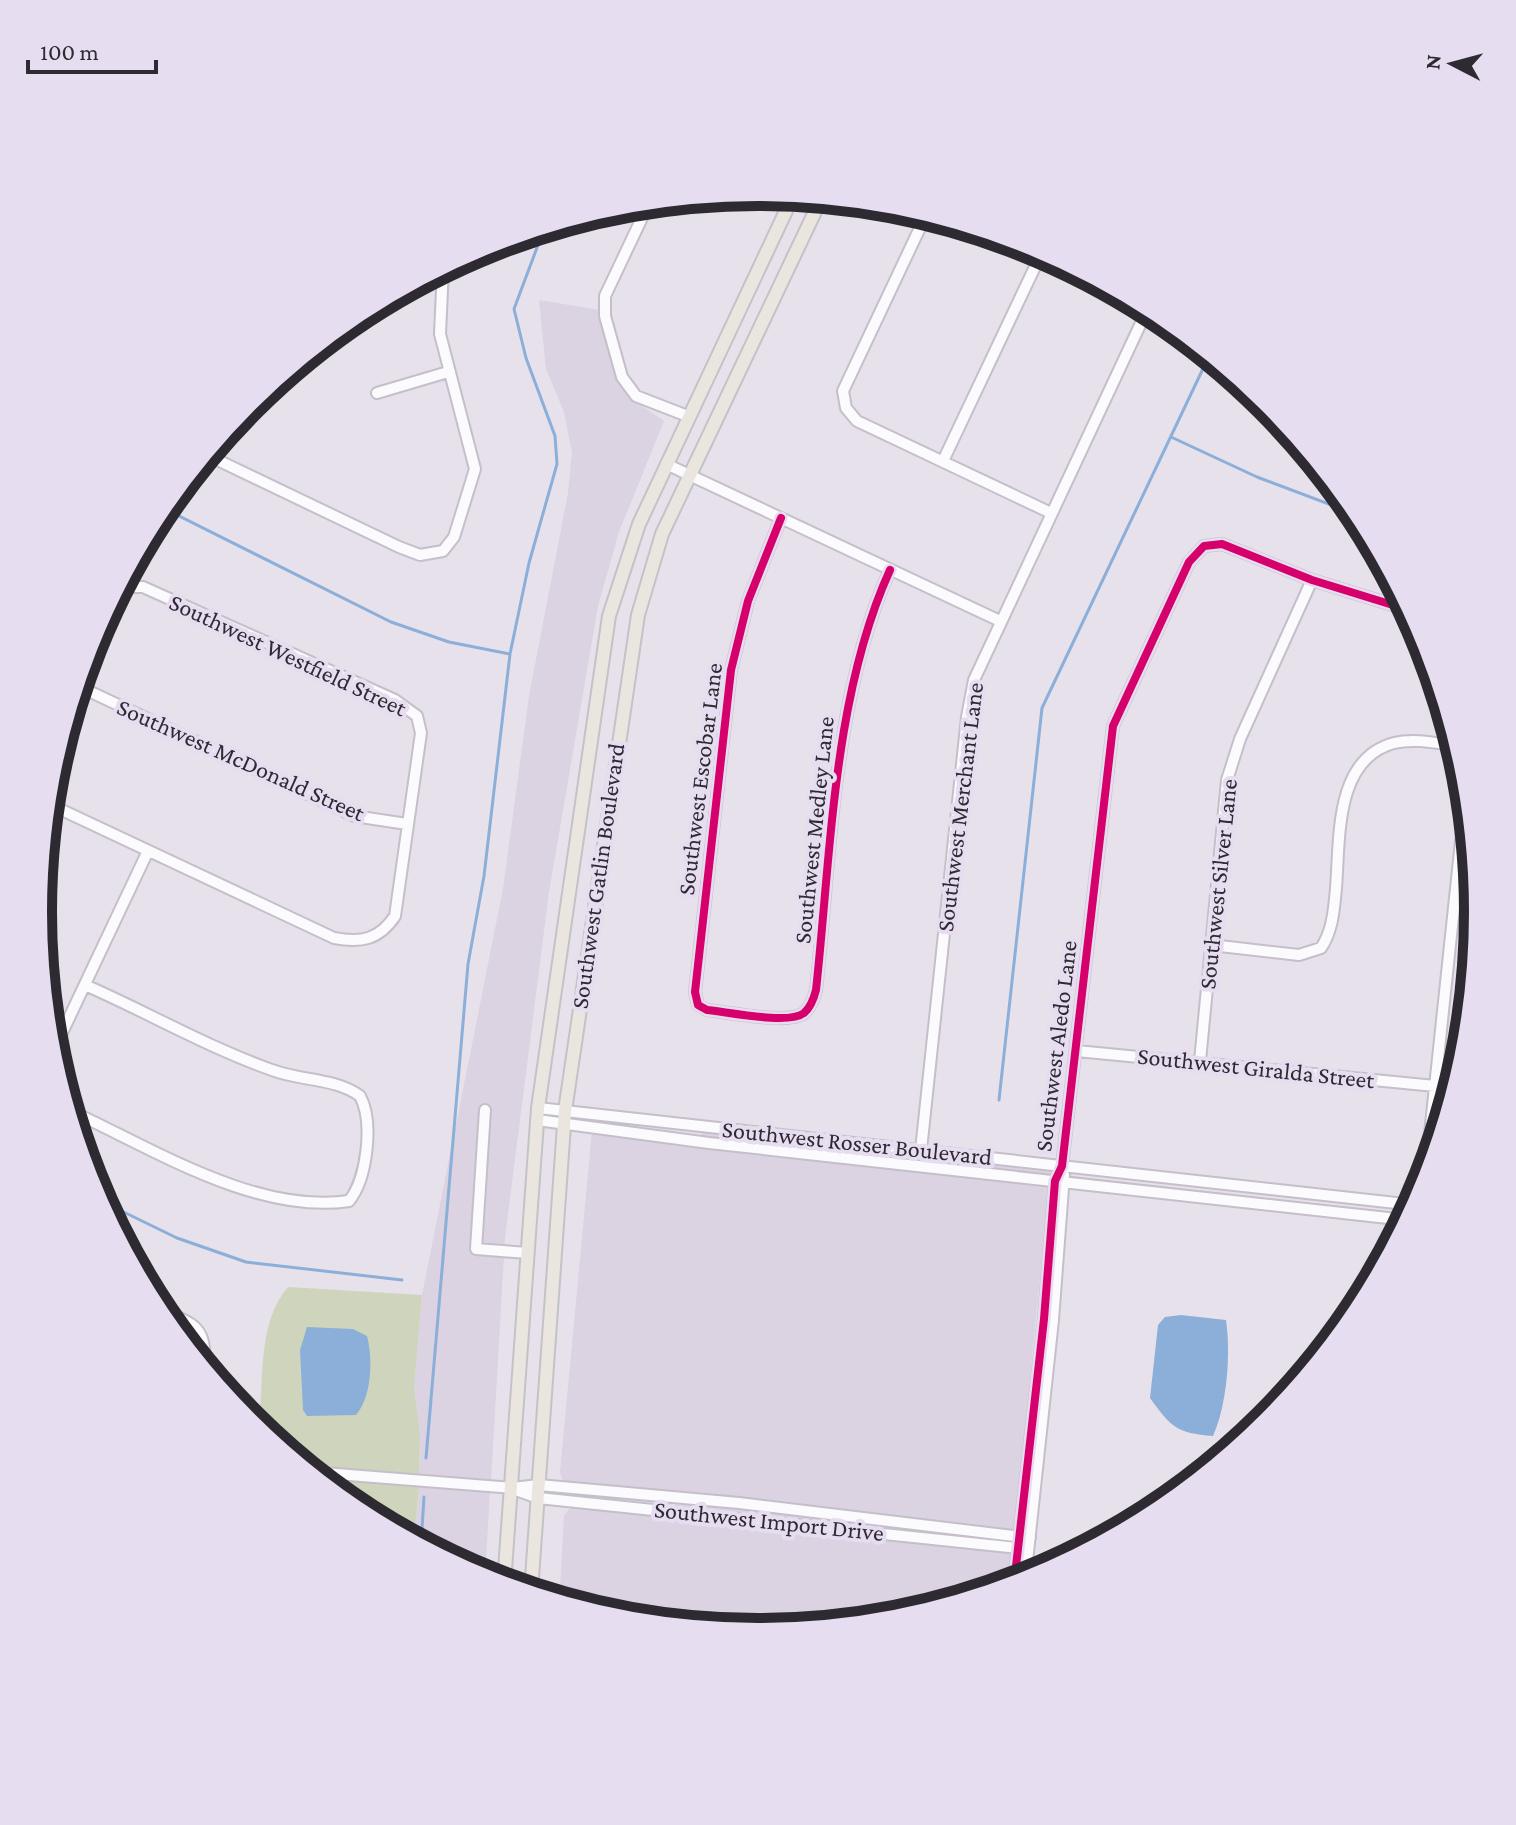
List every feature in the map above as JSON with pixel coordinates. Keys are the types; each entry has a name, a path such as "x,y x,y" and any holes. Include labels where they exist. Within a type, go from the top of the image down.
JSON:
{"main road":[{"name":"Southwest Gatlin Boulevard","path":"505,1571 538,1114 609,616 639,524 788,207"},
{"name":"Southwest Gatlin Boulevard","path":"532,1581 565,1117 638,615 662,534 816,209"}],"street":[{"path":"643,217 605,296 605,316 622,377 636,396 690,417"},
{"path":"921,226 843,391 846,408 857,421 1051,513"},
{"path":"943,461 1036,264"},
{"path":"217,460 409,551 432,555 443,551 454,537 475,469 448,372 439,320 442,281"},
{"name":"Southwest Merchant Lane","path":"921,1150 967,717 974,680 1142,320"},
{"path":"377,393 448,372"},
{"path":"666,464 1000,621"},
{"name":"Southwest Escobar Lane","path":"781,518 748,601 731,670 695,992 698,1005 707,1010 784,1018 804,1013 812,1004"},
{"name":"Southwest Aledo Lane","path":"1025,1566 1024,1543 1044,1319 1113,726 1189,562 1204,546 1216,544 1312,580"},
{"name":"Southwest Medley Lane","path":"812,1004 849,694 869,620 890,570"},
{"path":"1312,580 1393,605"},
{"name":"Southwest Silver Lane","path":"1200,1061 1227,780 1240,739 1312,580"},
{"name":"Southwest Westfield Street","path":"132,587 143,587 395,700 417,716 421,733 407,824"},
{"name":"Southwest McDonald Street","path":"88,691 354,816 407,824"},
{"path":"1211,945 1299,955 1321,948 1333,916 1345,798 1357,770 1370,754 1395,743 1443,745"},
{"path":"60,809 305,927 352,941 371,939 385,930 395,916 407,824"},
{"path":"1431,1126 1460,847"},
{"path":"63,1032 147,853"},
{"path":"82,1116 220,1180 269,1195 329,1204 349,1201 357,1191 363,1170 366,1112 360,1096 352,1090 275,1072 244,1060 85,985"},
{"name":"Southwest Giralda Street","path":"1077,1051 1435,1086"},
{"path":"485,1110 476,1249 528,1253"},
{"name":"Southwest Rosser Boulevard","path":"538,1114 921,1150 1401,1204"},
{"name":"Southwest Rosser Boulevard","path":"565,1117 724,1145 1394,1219"},
{"path":"182,1320 200,1331 206,1343 205,1351"},
{"name":"Southwest Import Drive","path":"329,1473 512,1488 539,1485 754,1505 1024,1543"},
{"name":"Southwest Import Drive","path":"512,1488 538,1498 1024,1543"},
{"name":"Southwest Aledo Lane","path":"1018,1569 1024,1543"}],"shaded area":[{"path":"539,300 600,310 618,380 632,399 664,421 619,532 598,606 549,892 504,1246 481,1245 491,1107 481,1106 471,1248 476,1253 504,1255 491,1481 419,1476 420,1434 414,1388 422,1295 503,889 529,696 568,493 572,453 564,412 546,369"},
{"path":"592,1131 1049,1185 1015,1532 739,1499 563,1482 560,1472"},
{"path":"702,1131 1055,1169 1051,1176 701,1138"},
{"path":"419,1485 490,1490 486,1564 415,1529"},
{"path":"681,1503 891,1525 1013,1543 681,1507"},
{"path":"572,1506 1012,1551 1010,1572 941,1594 850,1612 758,1618 666,1612 620,1605 560,1590 564,1515"}],"green space":[{"path":"288,1287 422,1295 414,1388 420,1434 419,1476 323,1468 260,1413 266,1336 278,1302"},
{"path":"336,1478 419,1485 415,1529"}],"water":[{"path":"1181,1315 1226,1320 1227,1379 1222,1410 1213,1436 1190,1433 1176,1427 1150,1398 1158,1325 1165,1317"},
{"path":"307,1327 353,1329 367,1336 370,1377 365,1398 356,1415 307,1416 303,1410 300,1350"}],"waterway":[{"path":"426,1458 468,964 484,876 510,654 529,563 557,464 555,436 526,358 514,309 539,242"},
{"path":"999,1100 1042,708 1204,366"},
{"path":"1171,437 1257,477 1335,506"},
{"path":"175,514 391,622 449,642 510,654"},
{"path":"118,1209 177,1238 246,1262 402,1280"},
{"path":"422,1533 424,1497"}],"cycle path":[{"path":"781,518 748,601 731,670 695,992 698,1005 707,1010 785,1018 804,1013 813,999 845,722 871,618 890,570"},
{"path":"1016,1570 1044,1319 1055,1181 1062,1166 1113,726 1189,562 1204,546 1222,544 1312,580 1393,605"}]}
